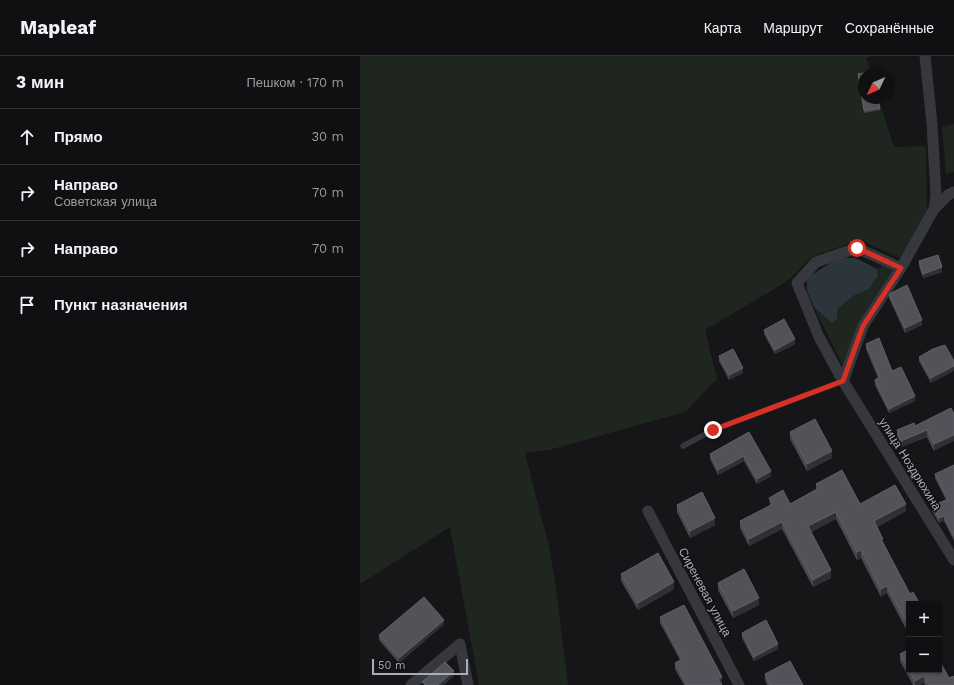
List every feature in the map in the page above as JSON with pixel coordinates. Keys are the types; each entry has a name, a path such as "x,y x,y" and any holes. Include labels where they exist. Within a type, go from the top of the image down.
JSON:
{"street":[{"path":"925,56 936,195 934,209"},
{"path":"843,381 863,326 901,268 934,209 948,195 954,192"},
{"name":"улица Ноздрюхина","path":"901,268 857,248 816,262 798,283 819,337 843,381 954,560"},
{"name":"Сиреневая улица","path":"648,511 739,685"},
{"path":"411,685 460,644 468,685"}],"lane":[{"path":"683,446 713,430 843,381"}],"shaded area":[{"path":"360,56 872,56 866,58 869,68 858,68 858,104 880,104 894,147 926,146 927,212 900,258 860,240 813,256 786,282 705,330 717,379 685,412 549,450 525,453 550,551 568,685 479,685 450,527 360,584"},
{"path":"954,124 954,172 946,174 942,127"},
{"path":"838,258 856,258 877,269 878,276 869,289 855,295 838,308 837,319 832,323 814,307 807,291 807,278"},
{"path":"883,265 893,271 845,370 814,307 832,323 837,319 838,308 855,295 869,289 878,276 877,269"}],"building":[{"path":"863,104 879,104 880,108 864,110"},
{"path":"938,255 942,267 923,274 919,261"},
{"path":"907,285 922,320 905,328 889,294"},
{"path":"784,319 795,339 775,350 764,330"},
{"path":"879,338 892,371 901,367 915,396 889,409 875,380 880,377 866,344"},
{"path":"945,345 954,361 954,366 931,378 919,357 933,349"},
{"path":"733,349 743,368 729,375 719,356"},
{"path":"951,408 954,414 954,435 934,444 927,430 901,441 897,430 914,423 915,426"},
{"path":"815,419 832,451 807,464 790,432"},
{"path":"749,432 771,471 757,479 744,456 718,470 710,454"},
{"path":"954,465 954,536 944,516 939,518 932,506 948,499 935,474"},
{"path":"842,470 860,504 895,485 906,504 874,521 883,539 881,539 910,594 913,592 918,601 906,601 906,621 887,586 881,589 861,550 857,552 836,512 808,526 831,570 813,580 782,522 749,539 740,521 773,504 769,498 783,490 790,504 819,488 816,484"},
{"path":"702,492 715,518 690,531 677,505"},
{"path":"658,553 674,582 638,603 621,574"},
{"path":"744,569 759,598 733,611 718,583"},
{"path":"424,597 444,620 399,658 379,635"},
{"path":"684,605 722,677 718,679 722,685 687,685 675,663 682,659 660,617"},
{"path":"766,620 778,644 754,657 742,633"},
{"path":"906,651 906,665 900,654"},
{"path":"790,661 803,685 770,685 765,674"},
{"path":"445,662 454,671 438,685 425,685 422,682"},
{"path":"942,665 949,678 953,676 954,685 929,685 924,676 915,681 911,673 942,673"}],"route":[{"path":"713,430 843,381 863,326 901,268 857,248"}]}
